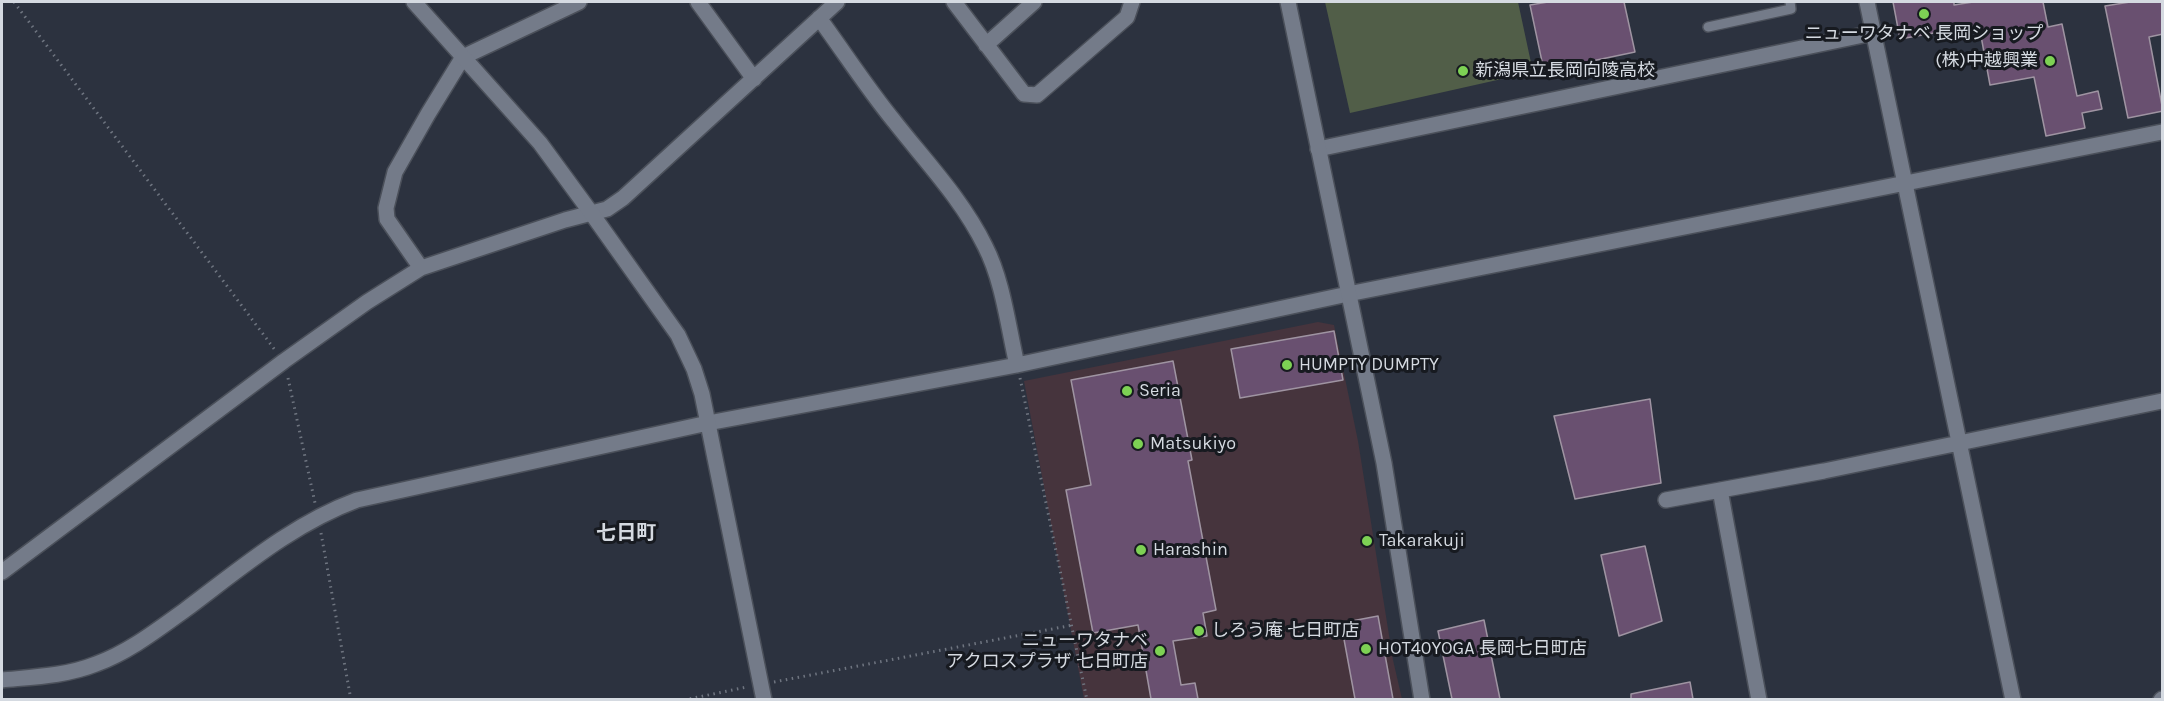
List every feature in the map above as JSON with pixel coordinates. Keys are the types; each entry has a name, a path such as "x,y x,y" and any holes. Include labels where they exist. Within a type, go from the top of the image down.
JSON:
{"street":[{"path":"414,2 540,143 687,351 697,377 708,423 762,692"},
{"path":"421,268 387,219 389,192 395,172 463,57 559,5 579,2"},
{"path":"698,2 754,79"},
{"path":"2,572 284,361 421,268 565,220 607,209 623,198 837,2"},
{"path":"954,2 1023,94 1036,95 1127,17 1132,2"},
{"path":"986,45 1034,2"},
{"path":"1288,2 1384,463 1422,699"},
{"path":"1867,2 1907,183 2013,699"},
{"path":"819,18 892,119 958,200 973,222 987,248 1017,365"},
{"path":"1318,149 1873,33"},
{"path":"2,680 54,675 94,665 122,653 155,632 287,534 317,516 357,500 708,423 1017,365 1348,294 2163,132"},
{"path":"1666,500 1960,444 2163,401"},
{"path":"1720,490 1760,699"}],"lane":[{"path":"1708,27 1791,9 1790,2"}],"path":[{"path":"14,2 284,361 317,516 351,699"},
{"path":"1017,365 1088,699"},
{"path":"684,699 762,692 1073,625"}],"shaded area":[{"path":"1318,322 1334,325 1358,441 1393,660 1402,699 1084,699 1024,381"}],"green space":[{"path":"1325,2 1518,2 1533,72 1350,113"}],"building":[{"path":"1548,2 1624,2 1635,52 1544,71 1530,5"},
{"path":"1893,2 1954,2 1954,5 1973,2 2043,2 2048,27 2062,24 2077,96 2098,91 2102,109 2082,113 2085,128 2046,136 2034,77 1990,85 1979,25 1900,39"},
{"path":"2130,2 2163,2 2163,34 2149,37 2163,111 2128,118 2105,6"},
{"name":"HUMPTY DUMPTY","path":"1334,331 1343,380 1240,398 1231,349"},
{"path":"1173,361 1192,460 1188,461 1216,610 1203,613 1207,636 1173,641 1181,685 1195,683 1198,699 1151,699 1138,625 1093,633 1066,490 1091,485 1071,380"},
{"path":"1650,399 1661,483 1575,499 1554,416"},
{"path":"1645,546 1662,621 1619,636 1601,555"},
{"path":"1378,616 1393,699 1355,699 1341,623"},
{"path":"1484,620 1500,699 1452,699 1438,631"},
{"path":"1690,682 1693,699 1631,699 1631,694"}],"place":[{"name":"ニューワタナベ 長岡ショップ","path":"1924,14"},
{"name":"(株)中越興業","path":"2050,61"},
{"name":"新潟県立長岡向陵高校","path":"1463,71"},
{"name":"HUMPTY DUMPTY","path":"1287,365"},
{"name":"Seria","path":"1127,391"},
{"name":"Matsukiyo","path":"1138,444"},
{"name":"Takarakuji","path":"1367,541"},
{"name":"Harashin","path":"1141,550"},
{"name":"しろう庵 七日町店","path":"1199,631"},
{"name":"HOT40YOGA 長岡七日町店","path":"1366,649"},
{"name":"ニューワタナベ アクロスプラザ 七日町店","path":"1160,651"}],"district":[{"name":"七日町","path":"626,533"}]}
